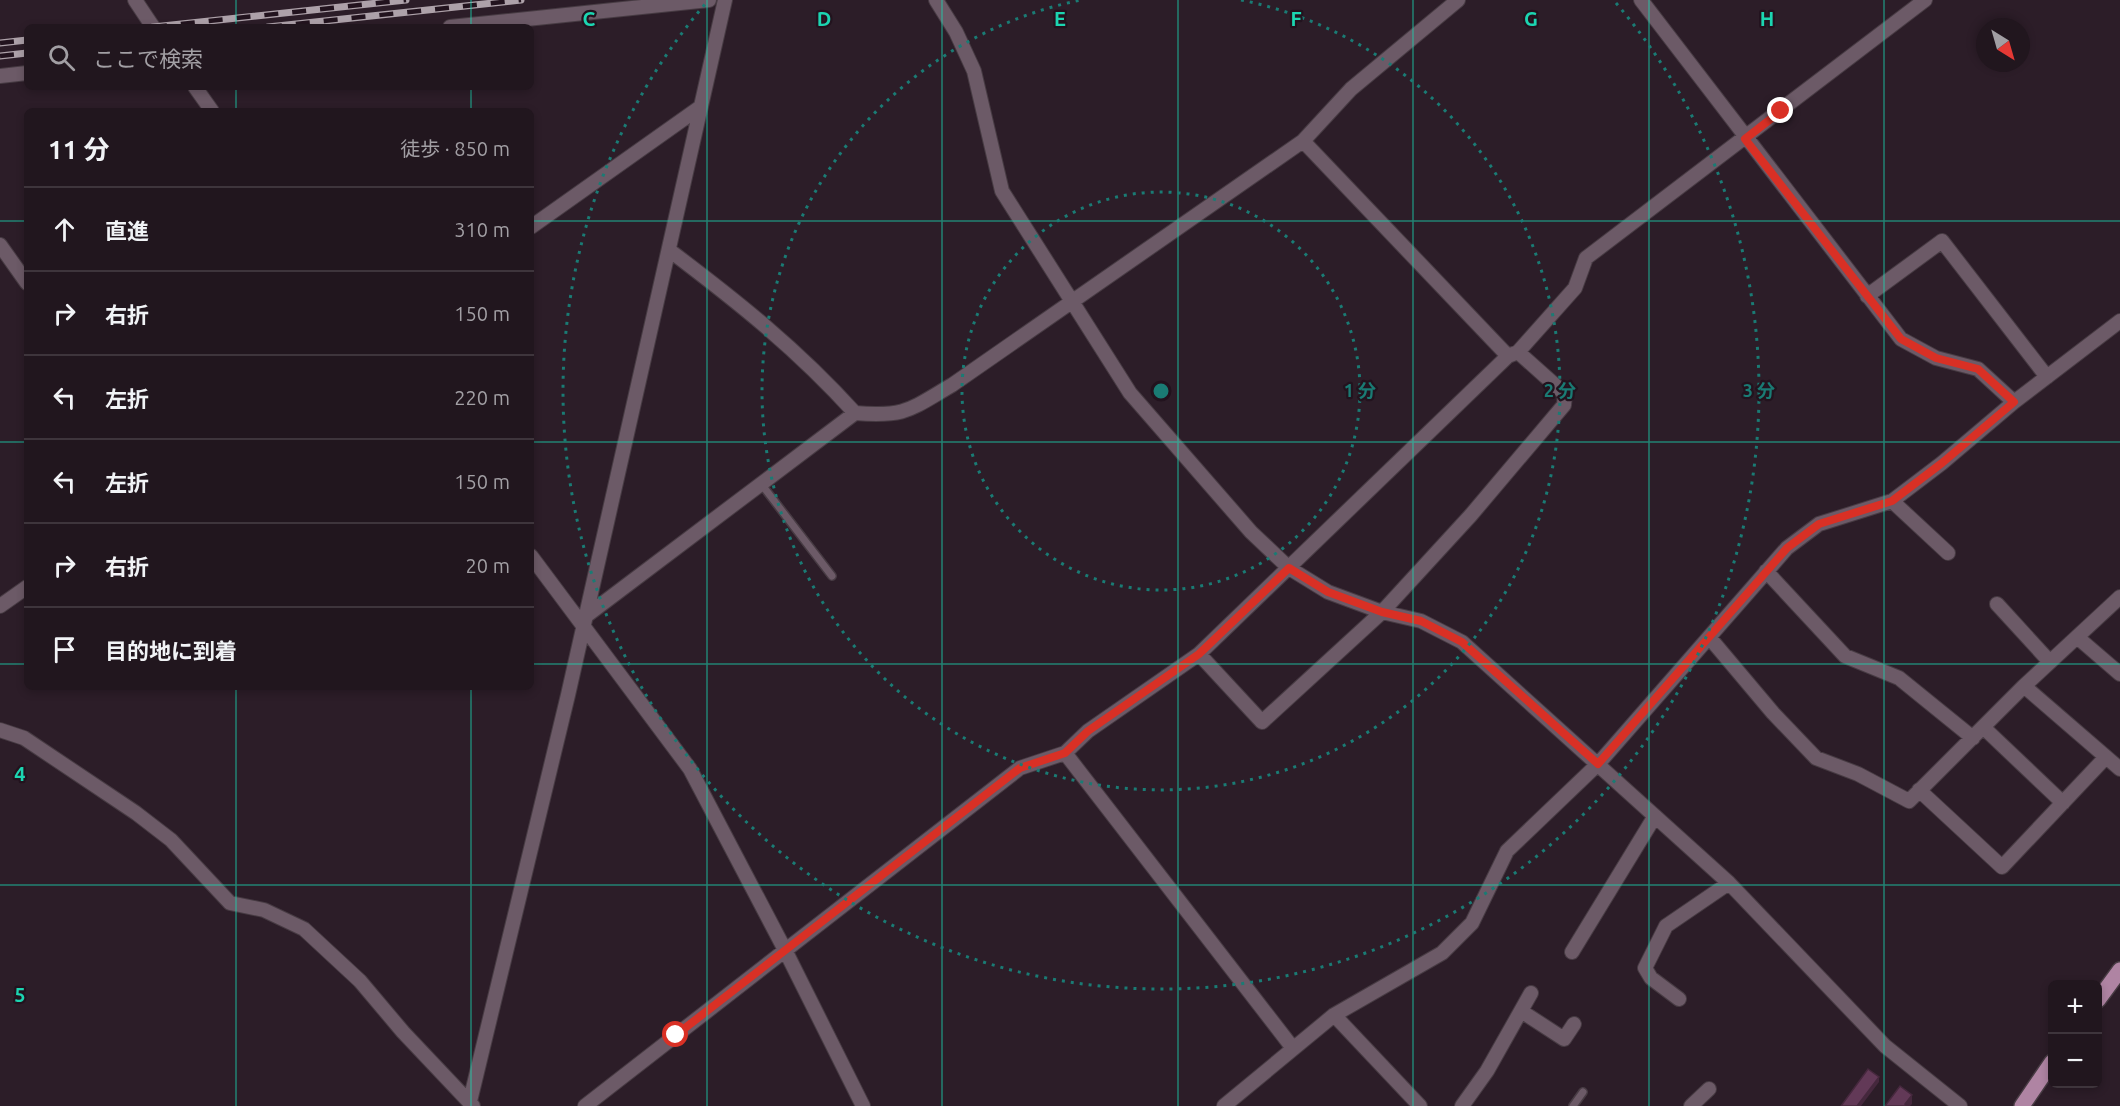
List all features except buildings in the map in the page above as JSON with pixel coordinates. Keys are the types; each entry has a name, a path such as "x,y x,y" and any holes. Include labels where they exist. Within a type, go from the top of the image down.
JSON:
{"main road":[{"path":"2102,993 2120,970"},
{"path":"2022,1106 2048,1068"}],"street":[{"path":"135,0 151,24"},
{"path":"479,24 710,0"},
{"path":"472,1103 568,695 725,0"},
{"path":"936,0 956,32 974,71 1002,191 1130,393 1251,532 1289,568 1328,592 1382,612 1421,621 1462,642 1729,883 1885,1046 1916,1074 1960,1106"},
{"path":"669,250 742,305 796,350 855,413 889,416 912,409 952,385 1304,141 1351,89 1458,0"},
{"path":"1641,0 1745,139 1901,339 1936,358 1978,369 2014,402"},
{"path":"585,1106 1020,768 1065,753 1088,731 1199,654 1513,354 1575,288 1586,258 1925,0"},
{"path":"0,76 24,73"},
{"path":"197,90 210,108"},
{"path":"534,225 699,108"},
{"path":"1199,654 1262,722 1382,612 1470,515 1564,405 1565,394 1513,354 1304,141"},
{"path":"1867,296 1942,241 2047,377"},
{"path":"0,245 24,279"},
{"path":"1224,1106 1292,1047 1334,1015 1442,953 1472,923 1507,851 1598,764 1787,548 1819,524 1892,501 1942,463 2014,402 2120,321"},
{"path":"583,621 855,413"},
{"path":"1892,501 1948,553"},
{"path":"534,560 583,621 690,769 785,950 863,1106"},
{"path":"1766,571 1845,656 1899,678 1973,738"},
{"path":"0,606 24,589"},
{"path":"1709,637 1773,713 1816,758 1858,774 1909,801 2024,686 2120,597"},
{"path":"1997,604 2050,662"},
{"path":"2077,637 2120,674"},
{"path":"2024,686 2120,769"},
{"path":"1983,727 2063,803"},
{"path":"0,730 24,738 136,813 171,840 230,903 264,910 304,929 360,981 403,1032 472,1103"},
{"path":"1065,753 1292,1047"},
{"path":"1919,790 2002,867 2106,757"},
{"path":"1572,952 1655,816"},
{"path":"1679,999 1651,978 1645,968 1666,927 1729,883"},
{"path":"1462,1106 1487,1071 1532,993"},
{"path":"1521,1011 1564,1039 1574,1024"},
{"path":"1334,1015 1420,1106"},
{"path":"1691,1106 1709,1089"}],"lane":[{"path":"762,485 832,576"},
{"path":"1573,1106 1582,1092"}],"railway":[{"path":"181,24 406,0"},
{"path":"296,24 521,0"},
{"path":"0,43 24,40"},
{"path":"0,56 24,53"}],"route":[{"path":"676,1035 1020,768 1065,753 1088,731 1199,654 1289,568 1328,592 1382,612 1421,621 1462,642 1598,764 1787,548 1819,524 1892,501 1942,463 2014,402 1978,369 1936,358 1901,339 1745,139 1781,111"}]}
